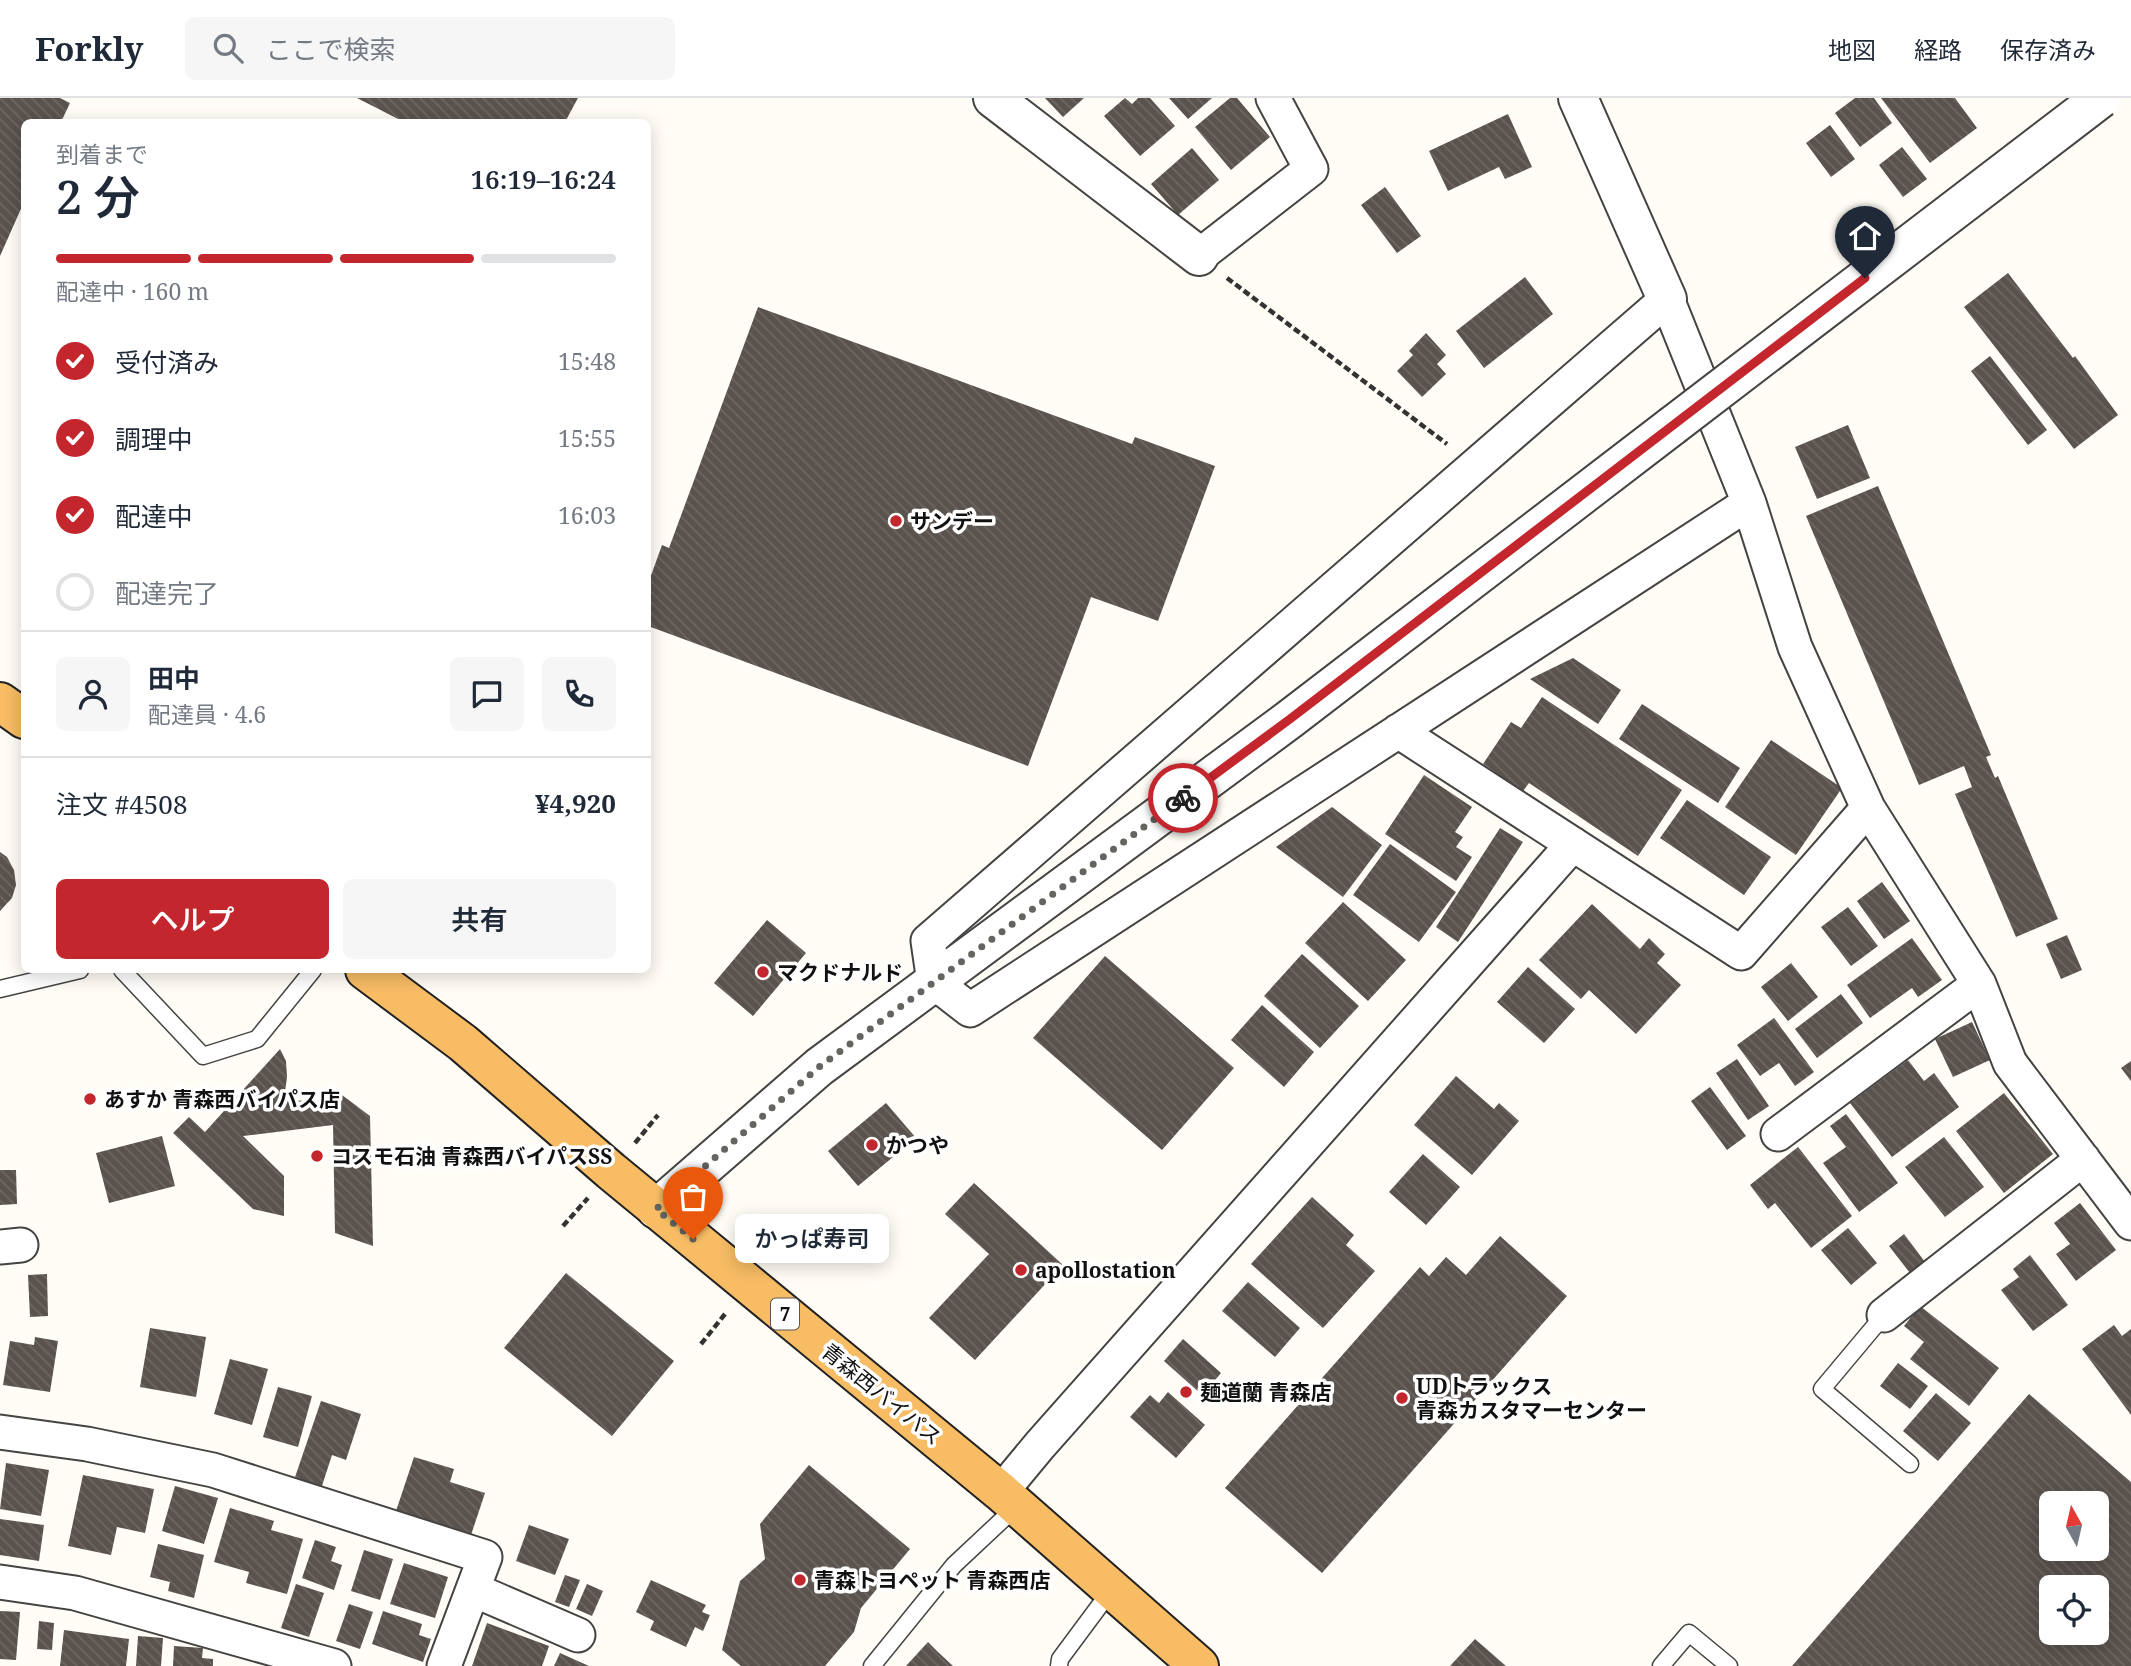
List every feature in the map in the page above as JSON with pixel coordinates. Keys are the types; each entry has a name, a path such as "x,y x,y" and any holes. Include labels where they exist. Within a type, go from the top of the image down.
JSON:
{"highway":[{"name":"青森西バイパス","path":"369,973 463,1043 656,1209 1009,1499 1199,1666"}],"street":[{"path":"993,98 1199,256 1311,169 1273,98"},
{"path":"1578,98 1667,299 1749,503 1795,647 1868,808 1979,984 2010,1063 2131,1223"},
{"path":"656,1209 819,1067 1290,719 2101,98"},
{"path":"1667,299 928,941 934,982 970,1010 1749,503"},
{"path":"1398,731 1741,953 1868,808"},
{"path":"1009,1499 1049,1435 1573,844"},
{"path":"1778,1134 1979,984"},
{"path":"1884,1315 2083,1159"},
{"path":"0,1432 87,1444 213,1470 485,1557 444,1666"},
{"path":"0,1582 75,1593 334,1666"},
{"path":"474,1590 578,1635"}],"lane":[{"path":"0,989 67,973"},
{"path":"125,973 203,1056 257,1039 311,973"},
{"path":"1884,1315 1822,1389 1910,1464"},
{"path":"872,1666 1009,1499"},
{"path":"1059,1666 1060,1659 1112,1589"},
{"path":"1661,1666 1689,1633 1729,1666"}],"path":[{"path":"1199,256 1475,465"}],"building":[{"path":"0,98 60,98 70,103 62,119 21,119 21,209 0,256"},
{"path":"357,98 578,98 567,119 398,119"},
{"path":"1045,98 1084,98 1063,117"},
{"path":"1125,98 1132,104 1138,98 1150,98 1175,126 1140,156 1104,116"},
{"path":"1169,98 1212,98 1188,119"},
{"path":"1230,98 1237,98 1270,137 1231,170 1195,127"},
{"path":"1855,98 1874,98 1892,123 1860,147 1835,113"},
{"path":"1881,98 1955,98 1977,128 1930,163"},
{"path":"1508,114 1532,167 1505,179 1499,167 1448,191 1429,151"},
{"path":"1830,125 1855,159 1831,177 1806,143"},
{"path":"1902,147 1927,179 1903,197 1879,165"},
{"path":"1192,148 1219,180 1178,215 1151,184"},
{"path":"1385,187 1421,236 1397,253 1361,205"},
{"path":"2008,273 2073,358 2075,356 2118,415 2074,449 1964,307"},
{"path":"1525,277 1553,314 1484,368 1456,331"},
{"path":"758,307 1132,444 1135,437 1215,466 1158,621 1091,597 1028,766 651,627 651,576 662,545 669,548"},
{"path":"1426,333 1446,355 1437,364 1446,374 1422,397 1397,371 1413,355 1409,351"},
{"path":"1990,356 2047,430 2028,445 1971,371"},
{"path":"1848,425 1870,478 1817,499 1795,447"},
{"path":"1878,486 1991,755 1986,757 1995,778 1998,776 2058,919 2016,937 1955,794 1972,787 1964,766 1919,785 1806,516"},
{"path":"1573,658 1621,690 1598,724 1530,679"},
{"path":"1542,697 1682,790 1638,856 1529,783 1523,791 1483,764 1511,722 1521,728"},
{"path":"1642,704 1740,768 1718,803 1619,739"},
{"path":"1771,740 1842,788 1796,855 1725,807"},
{"path":"1424,775 1472,807 1455,832 1463,837 1456,847 1472,857 1456,881 1385,834"},
{"path":"1687,800 1771,857 1744,895 1660,838"},
{"path":"1332,807 1382,845 1343,897 1276,847"},
{"path":"1500,828 1523,842 1458,942 1436,927"},
{"path":"1390,844 1456,892 1419,942 1353,895"},
{"path":"0,852 7,857 14,870 16,885 12,898 0,911"},
{"path":"1882,882 1910,921 1884,939 1857,901"},
{"path":"1343,902 1406,960 1368,1001 1305,943"},
{"path":"1592,904 1640,949 1649,938 1665,954 1657,963 1681,985 1636,1034 1589,990 1581,999 1539,960"},
{"path":"1848,907 1878,946 1851,966 1821,927"},
{"path":"767,920 806,953 753,1016 714,983"},
{"path":"2067,935 2082,970 2061,979 2046,944"},
{"path":"1912,938 1942,980 1918,997 1912,988 1870,1018 1847,985"},
{"path":"1302,954 1359,1006 1320,1048 1264,996"},
{"path":"1105,956 1234,1068 1162,1150 1033,1038"},
{"path":"1791,963 1818,997 1788,1021 1761,987"},
{"path":"1528,967 1575,1009 1544,1043 1497,1002"},
{"path":"1841,994 1863,1023 1817,1058 1795,1029"},
{"path":"1262,1005 1314,1052 1284,1087 1231,1040"},
{"path":"1774,1018 1814,1072 1795,1086 1779,1063 1760,1076 1737,1045"},
{"path":"1972,1022 1990,1060 1953,1077 1935,1039"},
{"path":"280,1049 286,1061 284,1100 332,1102 334,1089 370,1116 373,1246 335,1233 333,1125 243,1136 284,1176 284,1216 253,1209 173,1133 189,1117 205,1132"},
{"path":"1737,1059 1769,1106 1748,1120 1716,1073"},
{"path":"1908,1060 1924,1081 1934,1073 1959,1107 1892,1157 1850,1103"},
{"path":"2131,1061 2131,1081 2121,1068"},
{"path":"1456,1076 1494,1109 1499,1103 1519,1121 1472,1175 1414,1125"},
{"path":"1710,1087 1746,1136 1727,1150 1691,1101"},
{"path":"2004,1093 2053,1154 2004,1193 1956,1131"},
{"name":"かつや","path":"886,1103 916,1138 858,1186 828,1151"},
{"path":"1846,1114 1898,1183 1859,1212 1823,1163 1846,1147 1830,1126"},
{"path":"162,1136 175,1186 109,1203 96,1153"},
{"path":"1944,1137 1984,1187 1945,1217 1905,1167"},
{"path":"1798,1147 1852,1216 1811,1248 1775,1203 1768,1209 1750,1185"},
{"path":"1423,1154 1460,1187 1426,1225 1389,1192"},
{"path":"0,1170 16,1170 17,1204 0,1205"},
{"path":"974,1183 1063,1265 975,1360 929,1318 989,1254 945,1214"},
{"path":"1312,1197 1354,1235 1346,1245 1375,1271 1323,1328 1251,1264"},
{"path":"2080,1203 2116,1250 2076,1281 2056,1254 2070,1244 2054,1223"},
{"path":"1848,1228 1877,1263 1851,1285 1821,1250"},
{"path":"1904,1234 1928,1266 1913,1277 1889,1246"},
{"path":"1500,1236 1567,1296 1322,1573 1225,1488 1420,1267 1429,1276 1446,1257 1466,1275"},
{"path":"2030,1255 2068,1305 2033,1331 2001,1290 2019,1277 2013,1269"},
{"path":"566,1273 674,1361 612,1436 504,1348"},
{"path":"47,1274 48,1316 30,1317 28,1275"},
{"path":"1248,1282 1300,1328 1275,1357 1222,1311"},
{"path":"1920,1306 1999,1368 1969,1406 1910,1359 1924,1342 1904,1326"},
{"path":"2114,1325 2122,1336 2131,1329 2131,1415 2082,1349"},
{"path":"150,1328 206,1337 196,1397 140,1387"},
{"path":"35,1337 58,1341 50,1392 3,1385 10,1341 34,1345"},
{"path":"1183,1339 1221,1373 1211,1385 1219,1392 1210,1402 1164,1361"},
{"path":"230,1359 268,1369 252,1425 214,1414"},
{"path":"1898,1363 1928,1386 1910,1409 1880,1386"},
{"path":"278,1387 312,1396 298,1447 263,1437"},
{"path":"1168,1392 1205,1425 1176,1458 1130,1417 1150,1395 1159,1403"},
{"path":"1936,1393 1971,1423 1938,1461 1903,1431"},
{"path":"2029,1394 2131,1482 2131,1666 1792,1666"},
{"path":"321,1401 361,1414 346,1460 332,1455 320,1492 293,1483"},
{"path":"414,1457 454,1469 450,1482 485,1493 471,1535 396,1511"},
{"path":"6,1463 49,1470 41,1516 0,1509"},
{"path":"809,1465 910,1549 861,1608 854,1632 825,1666 741,1666 722,1650 740,1581 765,1559 760,1524"},
{"path":"83,1475 154,1489 145,1533 117,1527 111,1555 68,1546"},
{"path":"175,1486 218,1498 204,1544 162,1531"},
{"path":"230,1508 274,1521 271,1530 303,1539 287,1594 246,1583 249,1572 214,1562"},
{"path":"0,1519 44,1525 39,1561 0,1555"},
{"path":"529,1525 569,1539 555,1575 516,1561"},
{"path":"315,1540 336,1547 331,1561 342,1565 334,1590 302,1578"},
{"path":"158,1544 204,1555 194,1598 168,1591 170,1582 150,1577"},
{"path":"364,1550 393,1559 380,1600 351,1591"},
{"path":"404,1563 448,1577 435,1618 390,1604"},
{"path":"565,1575 580,1580 569,1607 555,1602"},
{"path":"651,1580 706,1605 702,1612 710,1615 703,1631 695,1627 686,1647 650,1630 654,1621 636,1612"},
{"path":"296,1584 324,1593 309,1637 281,1628"},
{"path":"587,1584 603,1591 592,1616 576,1609"},
{"path":"349,1604 373,1612 360,1649 336,1641"},
{"path":"0,1611 20,1612 16,1660 0,1659"},
{"path":"383,1611 422,1624 419,1635 431,1639 423,1662 372,1644"},
{"path":"39,1621 54,1623 52,1650 37,1649"},
{"path":"487,1623 549,1646 542,1666 472,1666"},
{"path":"64,1630 129,1639 126,1666 60,1666"},
{"path":"138,1636 163,1638 161,1666 136,1666"},
{"path":"1475,1639 1506,1666 1450,1666"},
{"path":"928,1642 938,1652 953,1666 906,1666"},
{"path":"174,1646 203,1648 202,1658 213,1659 213,1666 173,1666"},
{"path":"560,1653 589,1666 554,1666"}],"way so far":[{"path":"693,1239 656,1209 819,1067 1183,798"}],"place":[{"name":"サンデー","path":"896,521"},
{"name":"マクドナルド","path":"763,972"},
{"name":"あすか 青森西バイパス店","path":"90,1099"},
{"name":"かつや","path":"872,1145"},
{"name":"コスモ石油 青森西バイパスSS","path":"317,1156"},
{"name":"かっぱ寿司","path":"693,1239"},
{"name":"apollostation","path":"1021,1270"},
{"name":"麺道蘭 青森店","path":"1186,1392"},
{"name":"UDトラックス 青森カスタマーセンター","path":"1402,1398"},
{"name":"青森トヨペット 青森西店","path":"800,1580"}],"route":[{"path":"1183,798 1865,278"}]}
